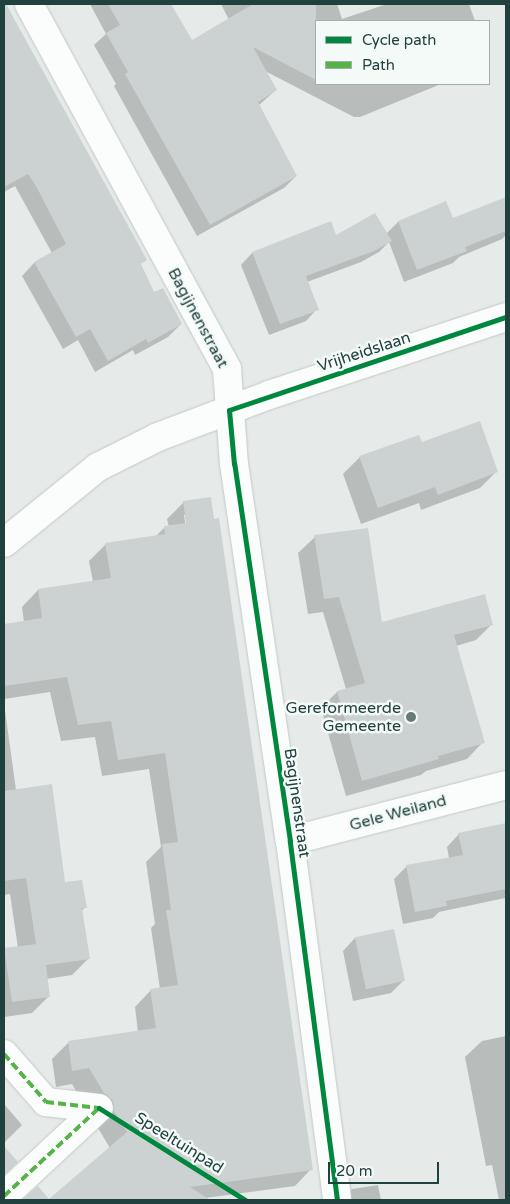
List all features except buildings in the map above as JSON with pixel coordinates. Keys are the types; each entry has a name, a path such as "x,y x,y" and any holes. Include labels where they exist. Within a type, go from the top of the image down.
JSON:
{"street":[{"name":"Bagijnenstraat","path":"29,4 227,369 229,410 236,473 290,841 337,1200"},
{"name":"Vrijheidslaan","path":"4,542 98,467 158,436 229,410 506,317"},
{"name":"Gele Weiland","path":"290,841 506,785"},
{"path":"4,1054 46,1102 99,1108 4,1196"}],"marked path":[{"path":"4,1054 46,1102 99,1108"},
{"path":"4,1196 99,1108"}],"cycle path":[{"path":"337,1200 290,841 234,464 229,410 506,317"},
{"name":"Speeltuinpad","path":"99,1108 245,1200"}],"place":[{"name":"Gereformeerde Gemeente","path":"411,717"}]}
